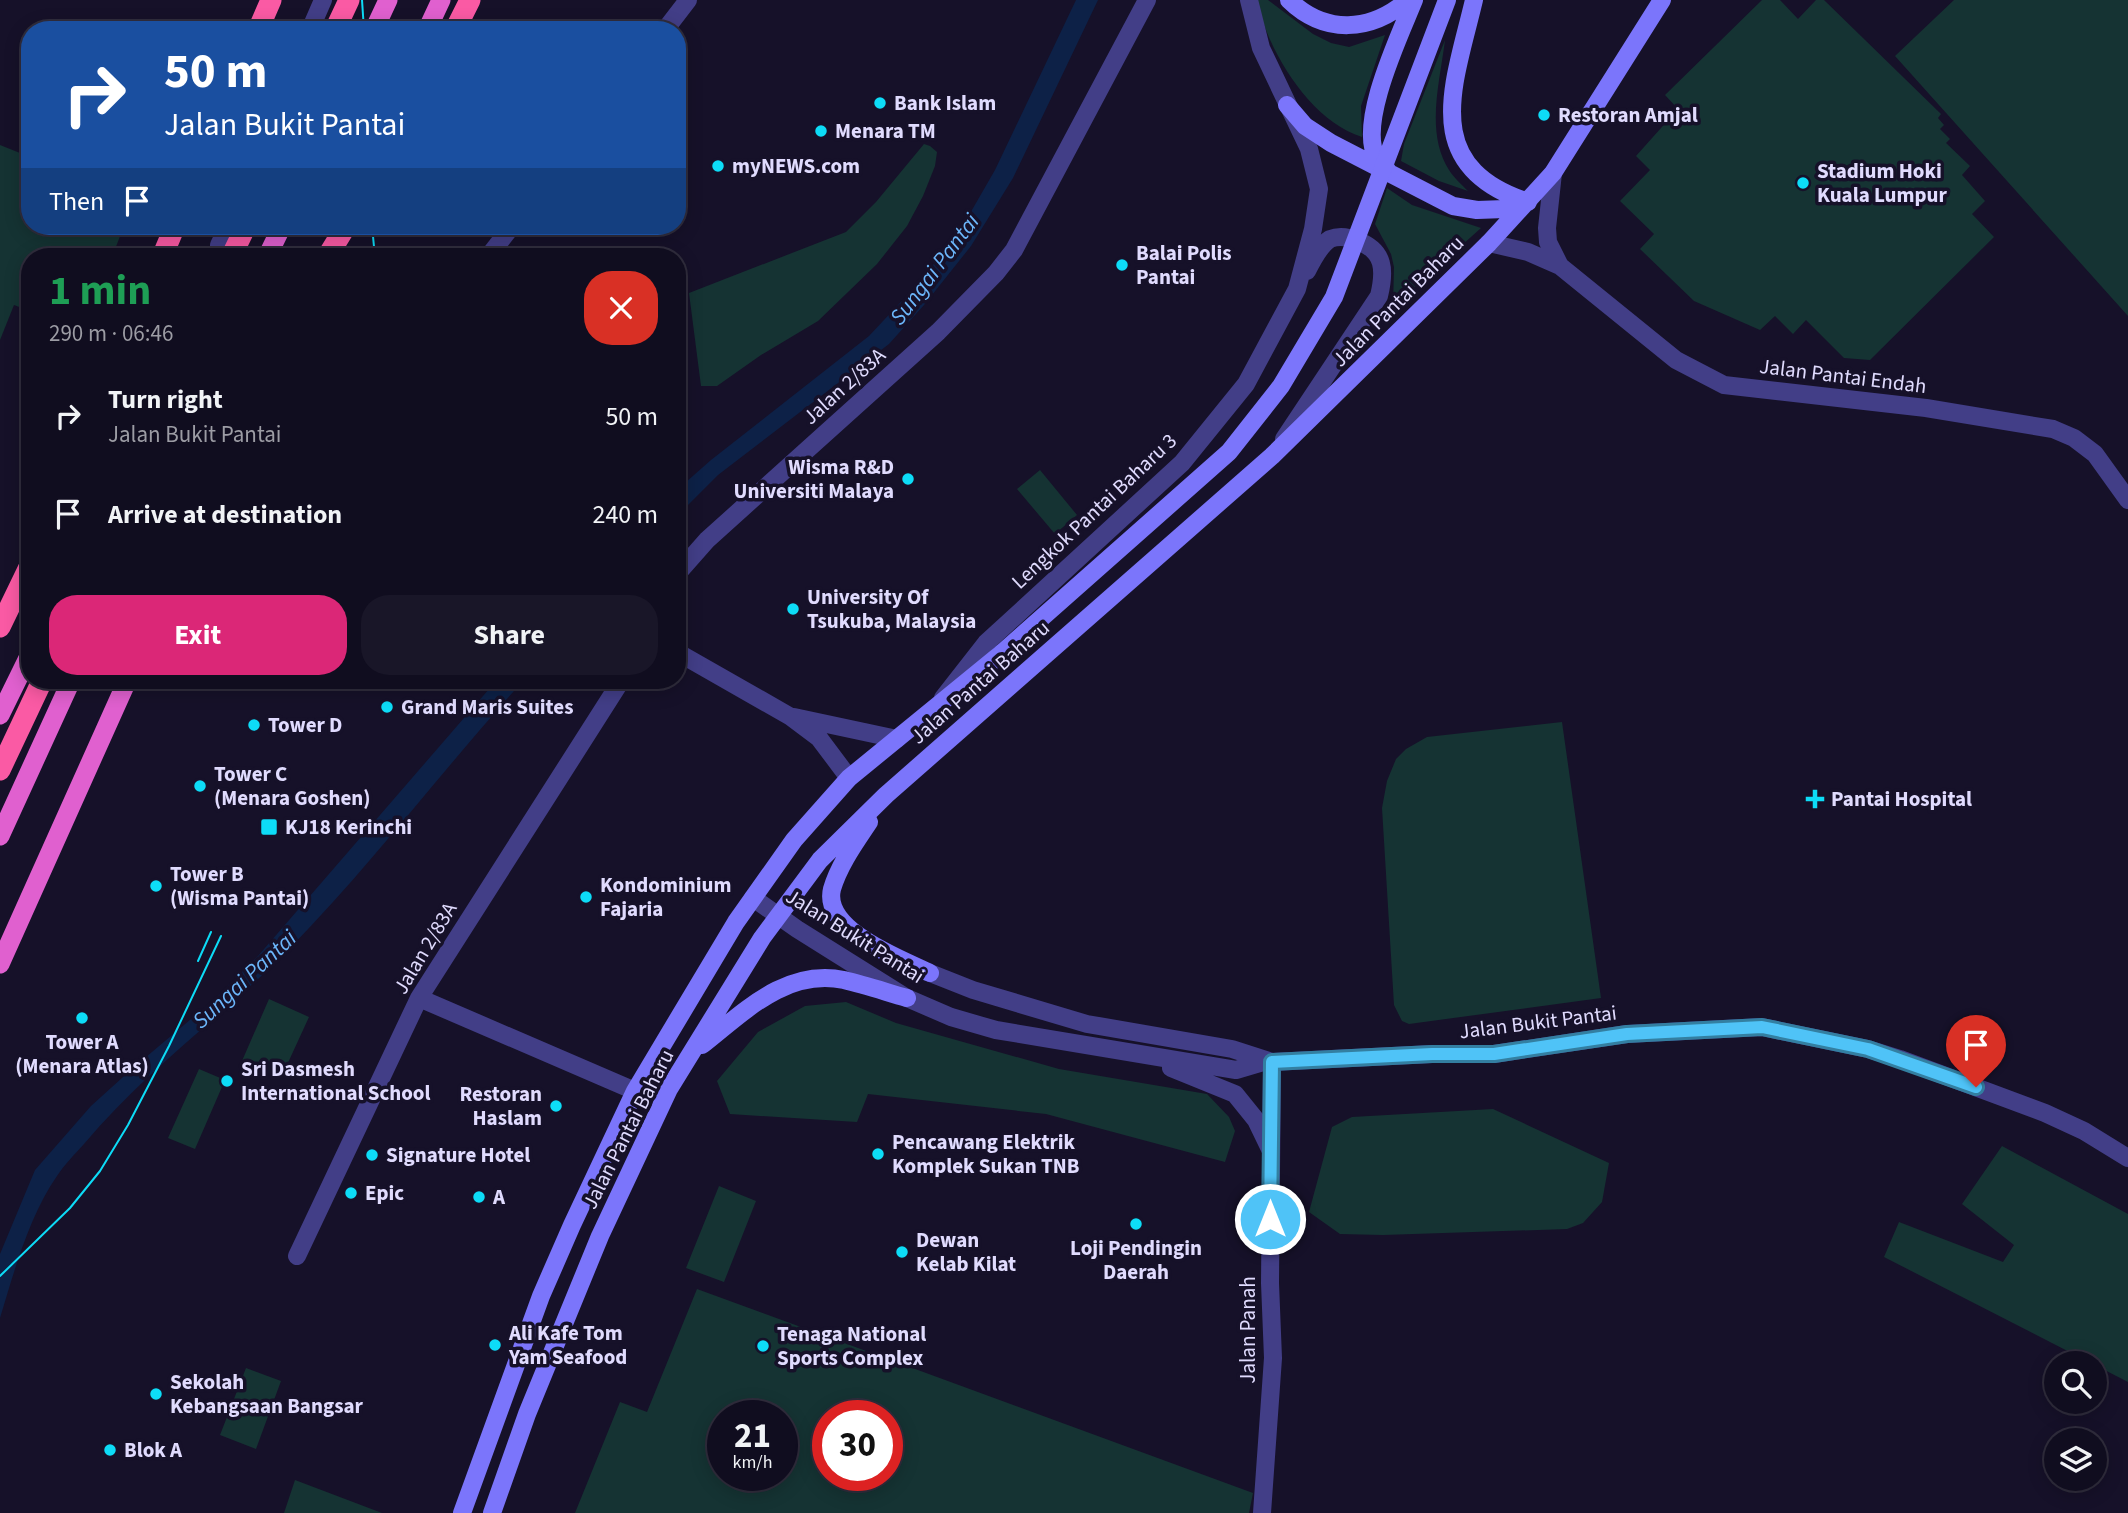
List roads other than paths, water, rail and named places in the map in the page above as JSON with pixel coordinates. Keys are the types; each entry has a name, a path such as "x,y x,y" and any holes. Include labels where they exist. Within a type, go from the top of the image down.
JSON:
{"highway":[{"path":"261,21 269,0"},
{"path":"339,21 349,0"},
{"path":"378,21 387,0"},
{"path":"431,21 441,0"},
{"path":"460,21 470,0"},
{"path":"0,627 21,584"},
{"path":"0,715 21,672"},
{"path":"0,770 39,689"},
{"path":"0,836 67,689"},
{"path":"0,964 123,689"}],"main road":[{"path":"1289,0 1309,16 1343,27 1377,20 1395,11 1408,0"},
{"path":"1392,176 1376,158 1371,117 1414,0"},
{"name":"Jalan Pantai Baharu","path":"463,1513 541,1296 635,1091 718,951 794,839 849,778 1002,653 1229,452 1282,386 1334,297 1447,0"},
{"path":"1474,0 1456,72 1452,124 1455,142 1465,160 1482,179 1503,194 1528,202"},
{"name":"Jalan Pantai Baharu","path":"492,1513 527,1414 600,1236 669,1089 778,915 820,860 886,795 1272,456 1489,243 1553,173 1662,0"},
{"path":"1287,105 1305,126 1331,143 1454,206 1478,210 1504,209 1528,202"},
{"path":"886,795 846,857 832,891 832,908 844,925 882,950 930,973"},
{"path":"691,1054 761,998 799,980 842,980 907,998"}],"street":[{"path":"314,21 323,0"},
{"path":"672,21 688,0"},
{"name":"Jalan 2/83A","path":"686,564 707,540 938,332 996,273 1014,250 1147,0"},
{"name":"Lengkok Pantai Baharu 3","path":"937,706 986,643 1182,463 1245,384 1297,289 1313,229 1319,189 1309,149 1261,48 1249,0"},
{"name":"Jalan Pantai Endah","path":"1553,173 1548,242 1560,266"},
{"path":"1272,456 1379,296 1384,277 1380,260 1371,246 1346,236 1329,240 1315,257 1297,289"},
{"name":"Jalan Pantai Endah","path":"1489,243 1534,254 1560,266 1676,359 1724,385 1926,408 2053,429 2074,438 2095,454 2128,500"},
{"path":"686,657 791,717 818,738 849,778"},
{"name":"Jalan 2/83A","path":"297,1256 419,998 616,689"},
{"path":"791,717 897,739"},
{"name":"Jalan Bukit Pantai","path":"753,898 907,998 951,1017 996,1030 1236,1070 1268,1062 1432,1054 1494,1054 1627,1034 1762,1027 1868,1049 1900,1059 2045,1113 2084,1131 2128,1158"},
{"name":"Jalan Bukit Pantai","path":"930,973 973,990 1087,1024 1232,1049 1268,1062"},
{"path":"419,998 635,1091"},
{"path":"1121,1051 1192,1075 1235,1094 1256,1120 1270,1149"},
{"name":"Jalan Panah","path":"1262,1513 1273,1358 1268,1062"}],"water":[{"name":"Sungai Pantai","path":"1076,0 1098,0 1013,178 971,246 924,305 889,344 718,475 686,507 686,482 869,336 913,289 957,236 995,170"},
{"name":"Sungai Pantai","path":"489,689 516,689 321,916 264,973 133,1091 63,1168 30,1226 0,1318 0,1254 35,1170 91,1106 216,998 258,956"}],"tram line":[{"path":"362,0 363,21"},
{"path":"373,235 374,248"},
{"path":"198,961 211,932"},
{"path":"0,1276 70,1208 100,1171 128,1125 169,1046 221,936"}],"place":[{"name":"Bank Islam","path":"880,103"},
{"name":"Restoran Amjal","path":"1544,115"},
{"name":"Menara TM","path":"821,131"},
{"name":"myNEWS.com","path":"718,166"},
{"name":"Stadium Hoki Kuala Lumpur","path":"1803,183"},
{"name":"Balai Polis Pantai","path":"1122,265"},
{"name":"Wisma R&D Universiti Malaya","path":"908,479"},
{"name":"University Of Tsukuba, Malaysia","path":"793,609"},
{"name":"Grand Maris Suites","path":"387,707"},
{"name":"Tower D","path":"254,725"},
{"name":"Tower C (Menara Goshen)","path":"200,786"},
{"name":"Pantai Hospital","path":"1815,799"},
{"name":"KJ18 Kerinchi","path":"269,827"},
{"name":"Tower B (Wisma Pantai)","path":"156,886"},
{"name":"Kondominium Fajaria","path":"586,897"},
{"name":"Tower A (Menara Atlas)","path":"82,1018"},
{"name":"Sri Dasmesh International School","path":"227,1081"},
{"name":"Restoran Haslam","path":"556,1106"},
{"name":"Pencawang Elektrik Komplek Sukan TNB","path":"878,1154"},
{"name":"Signature Hotel","path":"372,1155"},
{"name":"Epic","path":"351,1193"},
{"name":"A","path":"479,1197"},
{"name":"Loji Pendingin Daerah","path":"1136,1224"},
{"name":"Dewan Kelab Kilat","path":"902,1252"},
{"name":"Ali Kafe Tom Yam Seafood","path":"495,1345"},
{"name":"Tenaga National Sports Complex","path":"763,1346"},
{"name":"Sekolah Kebangsaan Bangsar","path":"156,1394"},
{"name":"Blok A","path":"110,1450"}]}
